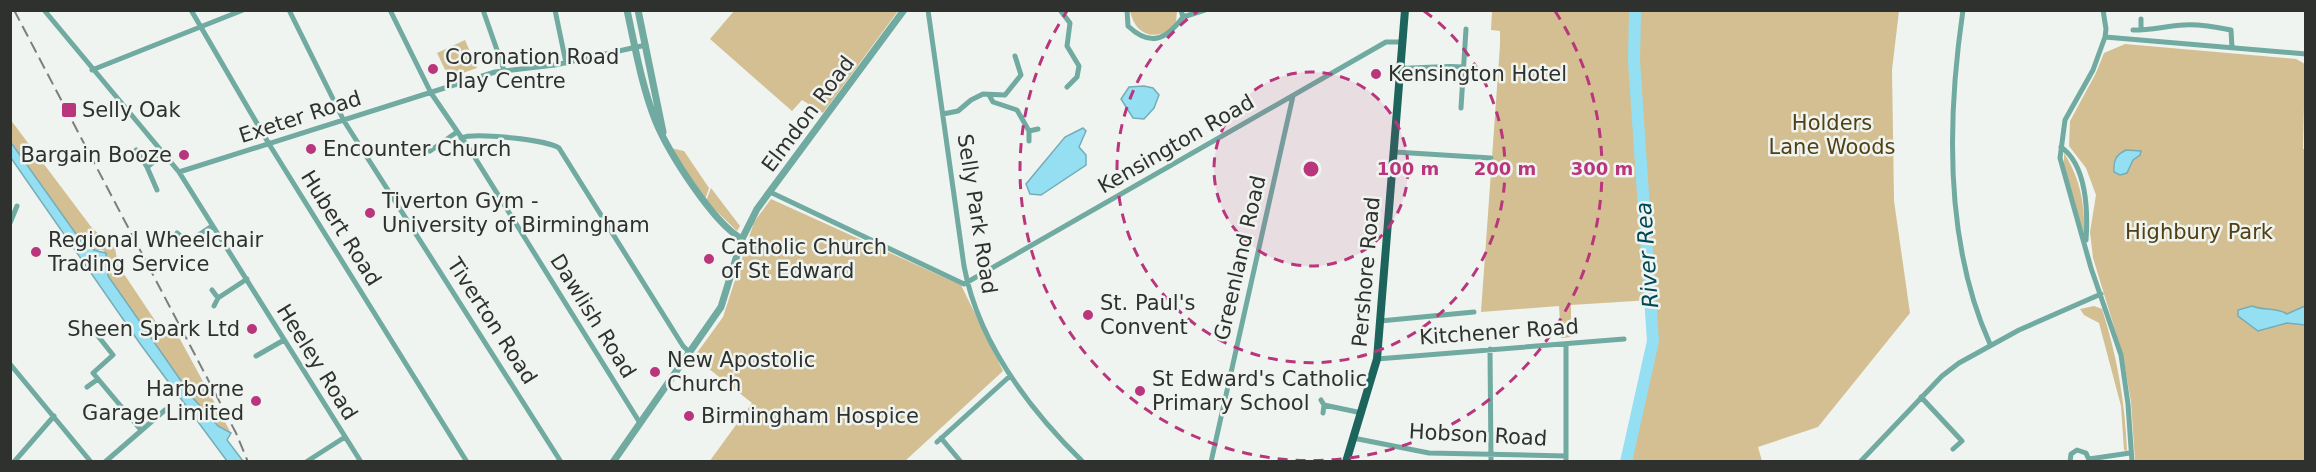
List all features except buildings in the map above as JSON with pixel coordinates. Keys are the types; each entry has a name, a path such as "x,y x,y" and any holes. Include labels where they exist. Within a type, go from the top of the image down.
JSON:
{"main road":[{"name":"Pershore Road","path":"1346,462 1377,358 1405,10"}],"street":[{"name":"Heeley Road","path":"44,10 179,172 361,462"},
{"name":"Hubert Road","path":"191,10 269,144 467,462"},
{"path":"92,70 243,10"},
{"name":"Tiverton Road","path":"289,10 344,121 561,462"},
{"name":"Dawlish Road","path":"390,10 431,93 640,423"},
{"path":"483,10 504,70"},
{"path":"555,10 566,63"},
{"path":"627,10 656,122 705,201 732,234 742,239"},
{"path":"638,10 664,135"},
{"name":"Elmdon Road","path":"613,462 721,308 749,221 904,10"},
{"name":"Selly Park Road","path":"928,10 967,283 972,300 1010,376 1037,414 1083,462"},
{"path":"1060,10 1070,23 1067,46 1079,66 1077,77 1067,87"},
{"path":"1127,10 1128,26 1137,35 1148,39 1159,38 1171,32 1182,14 1205,10"},
{"path":"1963,10 1953,99 1955,188 1968,278 1990,344"},
{"path":"2103,10 2105,37 2093,70 2065,120 2061,147 2062,170 2121,355 2128,404 2132,462"},
{"path":"2141,19 2141,30"},
{"path":"2133,30 2153,31 2183,25 2231,30 2232,48"},
{"path":"1461,108 1466,29"},
{"path":"2105,37 2306,54"},
{"name":"Kensington Road","path":"967,283 1386,42 1403,42"},
{"name":"Exeter Road","path":"179,172 504,70 566,63 646,45"},
{"path":"944,114 958,111 979,95 998,96 1009,93 1020,78 1020,69 1015,57"},
{"path":"1401,68 1419,69 1443,65 1463,67"},
{"path":"989,95 993,102 1017,110 1029,131 1029,141"},
{"name":"Greenland Road","path":"1211,462 1293,96"},
{"path":"1029,131 1038,129"},
{"path":"430,151 457,132"},
{"path":"461,138 474,135 557,146 683,346 690,353"},
{"path":"2061,147 2073,160 2085,198 2088,220 2086,244"},
{"path":"136,150 147,167 157,190"},
{"path":"1395,152 1491,158"},
{"path":"147,167 165,154"},
{"path":"770,192 964,284 967,283"},
{"path":"10,223 17,206"},
{"path":"177,233 188,242 212,226"},
{"path":"214,306 218,298 247,279"},
{"path":"212,290 218,298"},
{"path":"1860,462 1942,376 1990,344 2101,294"},
{"path":"1380,321 1474,312"},
{"path":"98,336 112,355 93,373 140,429"},
{"name":"Kitchener Road","path":"1377,358 1623,339"},
{"path":"256,356 285,340"},
{"path":"1566,344 1566,459"},
{"path":"1490,350 1491,462"},
{"path":"10,364 90,462"},
{"path":"961,462 939,440 1010,376"},
{"path":"87,387 98,379"},
{"path":"1921,397 1962,441 1953,449"},
{"path":"1323,413 1322,402 1362,413"},
{"path":"105,462 140,429 165,410"},
{"path":"14,462 54,416"},
{"path":"306,462 345,437"},
{"name":"Hobson Road","path":"1353,438 1429,453 1566,459"},
{"path":"2070,462 2071,454 2077,450 2086,453 2089,460 2130,453"},
{"path":"1428,462 1429,453"}],"green space":[{"path":"734,11 898,11 823,113 802,100 792,111 710,39"},
{"path":"1130,11 1177,11 1176,22 1172,29 1165,33 1151,35 1140,30 1132,19"},
{"name":"Holders Lane Woods","path":"1492,11 1899,11 1892,70 1894,201 1910,313 1818,427 1758,447 1762,461 1626,461 1653,341 1651,300 1571,305 1571,337 1561,338 1559,306 1481,312 1500,45 1500,31 1491,30"},
{"path":"465,40 477,68 449,78 437,53"},
{"name":"Highbury Park","path":"2125,44 2296,59 2305,64 2303,149 2306,149 2305,461 2135,461 2131,402 2123,356 2093,258 2090,232 2096,195 2086,168 2069,146 2070,121 2104,53"},
{"path":"10,119 92,228 115,248 118,265 164,334 175,330 231,433 218,426 193,398 108,276 107,258 103,250 94,250 81,241 30,169 11,141"},
{"path":"671,148 684,151 709,188 705,200"},
{"path":"2064,153 2075,174 2081,194 2085,238 2064,170"},
{"path":"711,188 740,226 737,231 706,201"},
{"path":"771,199 961,285 1003,371 905,461 709,462 752,403 694,357 723,317 754,222"},
{"path":"2094,306 2102,309 2116,361 2127,451 2124,450 2121,406 2099,323 2084,315 2080,309"}],"water":[{"path":"1129,87 1153,88 1159,95 1154,108 1144,119 1133,118 1121,99"},
{"path":"1083,128 1086,131 1079,147 1086,155 1086,165 1041,195 1030,194 1026,184 1065,137"},
{"path":"10,141 81,241 94,250 106,253 108,276 193,398 218,426 231,433 227,440 243,461 227,461 141,345 11,158"},
{"path":"2126,150 2141,151 2140,155 2133,160 2127,173 2120,175 2114,172 2114,164 2118,156"},
{"path":"2252,306 2279,310 2287,314 2305,306 2305,325 2287,323 2258,331 2238,316 2238,310"}],"waterway":[{"name":"River Rea","path":"1626,462 1653,341 1634,61 1635,10"}],"railway":[{"path":"14,10 236,433 248,462"}],"place":[{"name":"Coronation Road Play Centre","path":"433,69"},
{"name":"Kensington Hotel","path":"1376,74"},
{"name":"Selly Oak","path":"69,110"},
{"name":"Encounter Church","path":"311,149"},
{"name":"Bargain Booze","path":"184,155"},
{"name":"Tiverton Gym - University of Birmingham","path":"370,213"},
{"name":"Regional Wheelchair Trading Service","path":"36,252"},
{"name":"Catholic Church of St Edward","path":"709,259"},
{"name":"St. Paul's Convent","path":"1088,315"},
{"name":"Sheen Spark Ltd","path":"252,329"},
{"name":"New Apostolic Church","path":"655,372"},
{"name":"St Edward's Catholic Primary School","path":"1140,391"},
{"name":"Harborne Garage Limited","path":"256,401"},
{"name":"Birmingham Hospice","path":"689,416"}]}
